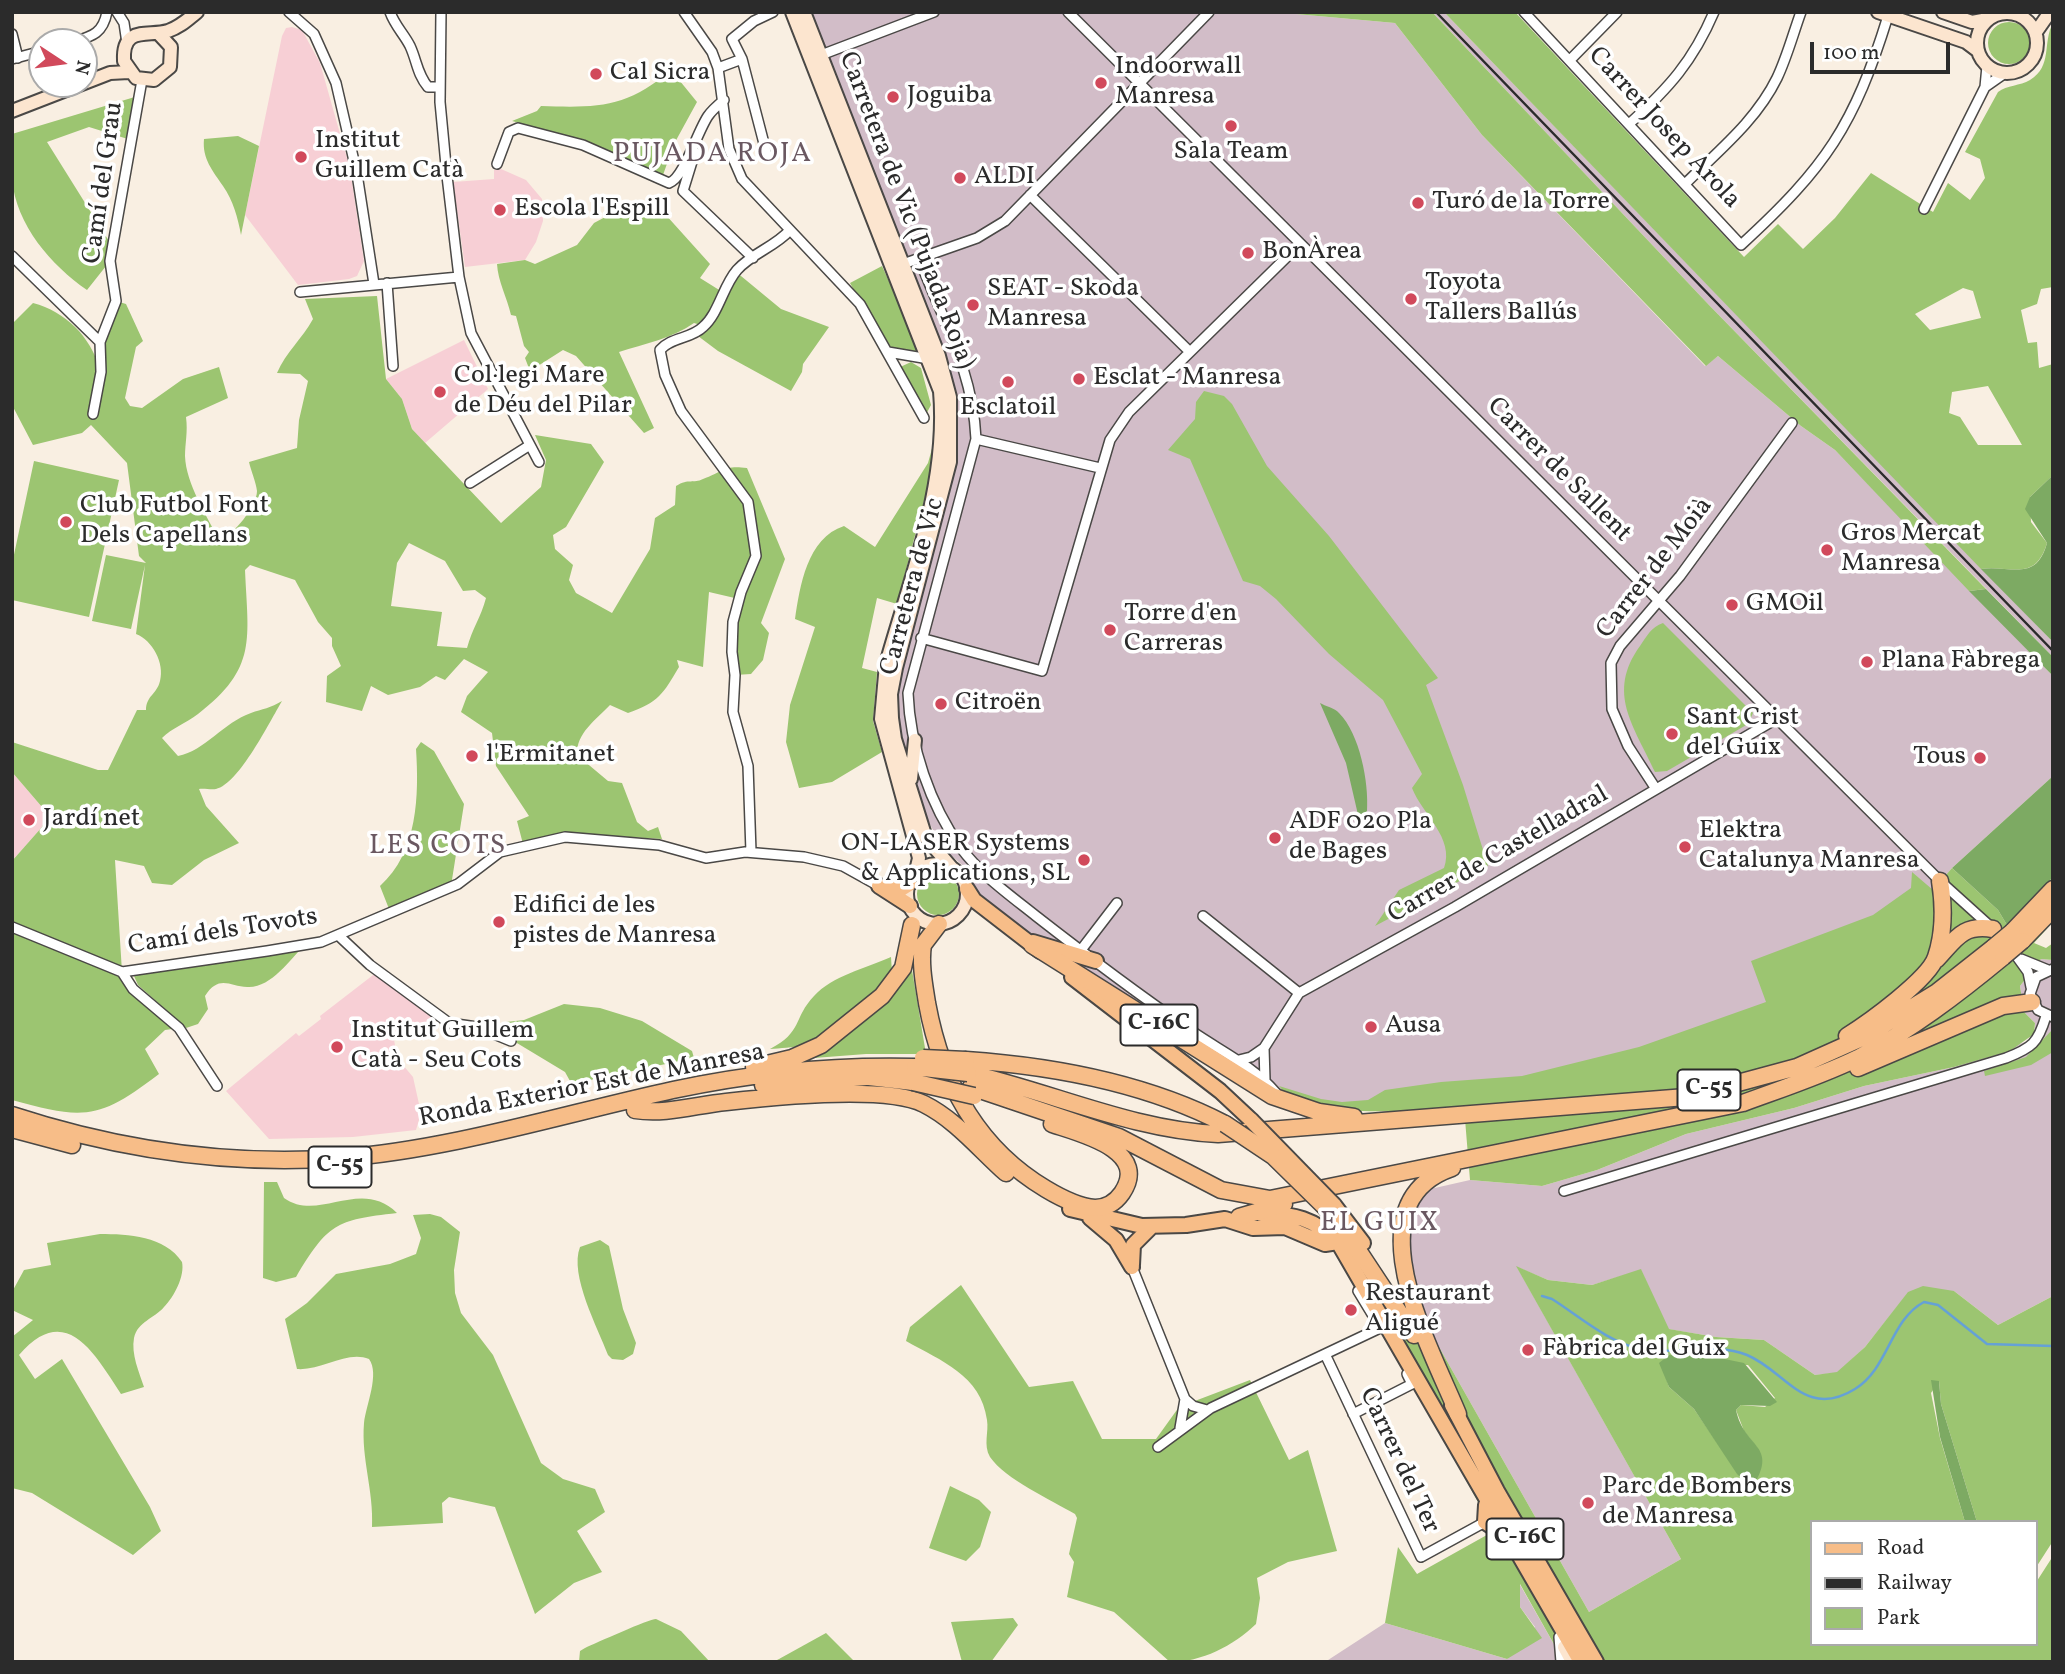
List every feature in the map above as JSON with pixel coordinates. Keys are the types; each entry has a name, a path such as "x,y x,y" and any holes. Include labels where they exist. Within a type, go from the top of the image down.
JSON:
{"highway":[{"path":"1936,960 1944,907 1940,881"},
{"name":"C-55","path":"1360,1182 1743,1103 1809,1079 1875,1048 1946,1003 2006,954 2053,889"},
{"name":"C-55","path":"2017,936 2053,909"},
{"path":"528,1125 610,1096 774,1063 821,1045 867,1010 898,978 906,961 912,915"},
{"path":"914,1071 970,1079 1110,1145 1126,1164 1127,1180 1122,1193 1113,1203 1101,1208 1082,1205 1055,1194 1020,1171 965,1113 937,1049 925,991 923,945 939,924"},
{"path":"1797,1067 1857,1029 1902,996 1961,934 1975,926 1993,929"},
{"name":"C-16C","path":"1028,942 1244,1080 1287,1103 1336,1116 1388,1121"},
{"name":"C-55","path":"1388,1121 1686,1097 1797,1067 1875,1031 1937,992 2006,954"},
{"path":"1743,1103 1790,1096 2032,994"},
{"name":"Ronda Exterior Est de Manresa","path":"12,1115 121,1146 213,1158 292,1160 401,1150 528,1125 674,1090 751,1076 876,1066 1043,1092 1144,1124 1194,1133 1320,1128 1388,1121"},
{"path":"970,1079 1038,1067 1132,1088 1184,1104 1225,1124 1273,1156 1330,1207 1414,1335"},
{"name":"Ronda Exterior Est de Manresa","path":"12,1129 159,1161 213,1168 276,1170 403,1159 468,1148 675,1099 748,1087 914,1071"},
{"name":"Ronda Exterior Est de Manresa","path":"970,1079 1089,1125 1221,1190 1270,1199 1360,1182"},
{"path":"635,1110 654,1113 693,1105 778,1098 882,1096 908,1099 940,1114 1010,1176 1023,1183"},
{"path":"1458,1414 1414,1310 1403,1255 1403,1219 1414,1195 1431,1178 1452,1168 1505,1158 1535,1144"},
{"path":"1232,1218 1360,1182"}],"main road":[{"path":"110,73 124,58 127,44 141,32 158,33 180,26 197,12"},
{"name":"Carretera de Vic (Pujada Roja)","path":"792,12 940,391 943,420 938,479 886,664 882,692 881,719 885,740 919,858 912,879"},
{"name":"Carretera de Vic (Pujada Roja)","path":"804,12 939,356 950,397 952,437 940,504 891,694 895,739 926,838 952,868"},
{"path":"1883,14 1966,42 1978,51 1987,66 2005,73 2018,71 2031,61 2038,46 2029,15 2005,13 1972,22 1943,12"},
{"path":"2036,32 2050,12"},
{"path":"1978,51 1979,32 1989,19"},
{"path":"12,111 110,73 129,72 142,80 158,78 168,70 172,59 171,47 180,26"},
{"path":"158,33 171,47"},
{"path":"124,58 129,72"},
{"path":"911,790 915,740"},
{"path":"879,886 894,890 932,864 952,868"},
{"name":"C-16C","path":"952,868 960,875 974,900 1220,1091 1251,1120 1330,1207"},
{"name":"C-16C","path":"912,879 912,915 925,1029 939,1072 972,1130 1023,1183 1084,1214 1129,1225 1151,1227 1232,1218 1297,1216 1320,1225 1338,1242 1581,1662"},
{"path":"879,886 912,915 939,924 952,920 961,912 967,889"},
{"path":"1028,942 1096,961"},
{"path":"1084,1214 1116,1240 1132,1267"},
{"path":"1132,1267 1133,1245 1151,1227"},
{"name":"C-16C","path":"1414,1335 1497,1491 1596,1662"},
{"path":"1485,1500 1485,1522 1505,1540"},
{"path":"1485,1500 1562,1649 1572,1662"}],"street":[{"path":"98,34 103,29 107,12"},
{"path":"117,12 124,23 127,44"},
{"path":"289,12 314,34 336,83 357,174 374,284"},
{"path":"390,12 396,27 411,48 421,79 428,87 440,87"},
{"path":"441,12 440,87 459,277 471,333 539,462"},
{"path":"684,12 707,45 718,68 730,149 742,179 860,304 924,418"},
{"path":"767,155 742,59 732,39 754,21 773,12"},
{"path":"821,55 934,12"},
{"name":"Carrer de Sallent","path":"1068,12 1661,601 1776,719 1940,881 1993,929 2032,994"},
{"path":"903,264 977,238 1005,221 1209,12"},
{"name":"Carrer Josep Arola","path":"1524,12 1741,245 1813,176 1838,140 1871,72 1883,14"},
{"path":"1570,61 1617,12"},
{"path":"1629,124 1683,71 1698,47 1714,12"},
{"path":"1685,184 1733,138 1768,93 1783,64 1801,12"},
{"path":"124,23 141,32"},
{"path":"12,34 15,58"},
{"path":"718,68 742,59"},
{"path":"1924,209 1985,87 1987,66"},
{"path":"1985,87 2005,73"},
{"name":"Camí del Grau","path":"93,414 102,373 100,342 116,301 110,261 142,80"},
{"path":"497,164 509,132 518,128 583,145 669,183 674,181 709,114 724,100"},
{"path":"699,132 682,191 753,258"},
{"path":"1030,194 1189,351"},
{"path":"751,852 748,766 733,712 735,675 732,652 733,622 741,592 756,556 753,528 748,502 681,411 665,375 660,350 666,343 691,335 705,326 737,270 777,244 790,230"},
{"path":"921,638 1042,671 1110,440 1129,412 1300,244"},
{"path":"12,256 100,342"},
{"name":"Carretera de Vic","path":"919,258 970,382 976,439 908,694 909,718 940,814 963,850 1010,895 1206,1041 1239,1060 1265,1080 1287,1103"},
{"path":"300,292 459,277"},
{"path":"387,283 393,366"},
{"path":"888,352 929,359"},
{"name":"Carrer de Moià","path":"1656,789 1628,747 1612,709 1609,679 1611,663 1620,646 1661,601 1791,423"},
{"path":"976,439 1100,468"},
{"path":"470,484 530,445"},
{"name":"Carrer de Castelladral","path":"1264,1048 1299,993 1455,907 1776,719"},
{"name":"Camí dels Tovots","path":"12,927 122,972 313,943 457,884 500,852 565,837 659,845 706,858 751,852 792,855 835,864 879,886"},
{"path":"1081,950 1117,903"},
{"path":"1203,916 1299,993"},
{"path":"338,935 370,965 449,1023 477,1027 511,1041"},
{"name":"Carrer de Sallent","path":"2006,954 2035,967 2050,969"},
{"path":"1564,1191 2006,1058 2030,1048 2049,1016 2032,994 2039,975 2050,969"},
{"path":"122,972 134,989 179,1028 217,1086"},
{"path":"1239,1060 1251,1057 1264,1048"},
{"path":"1264,1048 1265,1080"},
{"path":"1132,1267 1185,1399 1193,1406 1207,1410"},
{"path":"1353,1414 1412,1384 1358,1291"},
{"path":"1158,1447 1207,1410 1380,1328"},
{"name":"Carrer del Ter","path":"1325,1354 1421,1558 1485,1522"},
{"path":"1180,1428 1185,1399"}],"shaded area":[{"path":"798,12 1274,12 1395,23 1482,135 1705,366 1718,356 1801,426 1835,450 2053,676 2053,776 1952,868 1934,890 1931,944 1537,1103 1385,1112 1288,1097 1032,938 975,890 970,872 942,847 923,811 904,749 895,706 903,660 956,458 956,408 945,400"},
{"path":"1432,12 1444,12 2053,642 2053,657 1709,305"},
{"name":"Institut Guillem Catà","path":"286,28 302,30 320,63 350,169 364,261 357,276 349,279 298,285 245,215 282,36"},
{"name":"Escola l'Espill","path":"501,169 526,180 542,199 543,221 536,242 525,260 465,267 453,182 494,179 494,170"},
{"name":"Col·legi Mare de Déu del Pilar","path":"464,340 488,389 425,443 412,429 402,399 386,379"},
{"name":"Jardí net","path":"12,772 48,814 42,827 12,861"},
{"path":"2041,959 2053,960 2053,1296 1998,1325 1954,1291 1908,1293 1865,1347 1837,1373 1815,1375 1764,1340 1716,1337 1668,1329 1641,1270 1592,1285 1548,1280 1517,1267 1681,1559 1589,1612 1422,1317 1410,1266 1408,1236 1410,1222 1426,1190 1470,1180 1542,1186 1597,1170 1686,1134 1794,1108 1864,1086 1954,1067 2028,1041 2034,1033 2035,1023 2024,1012 2020,986"},
{"name":"Institut Guillem Catà - Seu Cots","path":"377,972 434,1015 434,1027 393,1033 397,1058 413,1077 421,1113 416,1130 353,1137 269,1139 226,1091 296,1033 299,1036 321,1019 320,1016"},
{"path":"1519,1583 1564,1662 1325,1662 1385,1623 1507,1659 1535,1627 1520,1607"}],"green space":[{"path":"1274,12 1432,12 1709,305 1986,589 1969,591 1835,450 1801,426 1718,356 1706,366 1482,135 1395,23"},
{"path":"1444,12 1515,12 1744,257 1778,224 1803,249 1835,218 1871,173 1933,212 1948,183 1970,200 1985,178 1980,159 1965,152 1998,92 2030,80 2042,68 2053,23 2053,287 2041,289 2037,304 2021,310 2028,343 2037,342 2039,368 2053,364 2053,475 2030,497 2031,522 2047,543 2042,556 2028,568 1981,569","holes":["1963,288 1973,291 1981,318 1930,330 1915,314","1988,386 2022,445 1978,445 1960,417 1949,413 1952,392"]},
{"path":"2009,22 2024,28 2030,43 2024,58 2009,64 1994,58 1988,43 1994,28"},
{"path":"671,70 697,102 674,144 663,175 578,139 512,121 537,111 541,106 595,106 625,99 655,83"},
{"path":"138,96 131,140 89,127 47,142 112,246 110,261 87,290 49,256 28,228 20,212 12,179 12,134"},
{"path":"238,136 259,146 241,235 232,203 209,164 204,146 204,139"},
{"path":"622,208 665,214 710,264 700,278 724,293 735,275 741,276 781,309 829,327 803,364 802,372 791,391 718,351 694,333 704,326 694,323 668,337 619,352 654,428 644,433 576,356 563,350 530,371 525,358 529,352 524,346 516,316 511,315 497,264 525,260 535,264 577,245 594,223"},
{"path":"882,266 922,354 885,347 850,283"},
{"path":"377,296 386,379 402,399 412,429 501,523 541,487 546,460 535,435 591,444 604,462 566,527 553,535 555,549 573,565 569,580 576,593 612,613 650,549 655,518 675,505 676,486 729,468 747,468 785,559 761,623 769,633 763,660 751,674 735,675 732,652 739,599 709,592 703,667 677,660 679,667 654,701 628,713 610,705 583,733 578,747 577,755 608,781 622,783 637,822 648,831 658,827 662,839 563,833 523,844 517,821 529,816 496,766 492,733 461,712 467,696 488,672 464,659 445,680 436,676 420,687 388,695 371,686 362,711 326,702 327,676 341,666 332,646 332,638 318,622 295,580 250,565 245,570 247,634 240,666 231,682 217,697 198,714 162,738 178,756 188,753 241,717 282,701 253,751 234,776 216,789 199,789 206,806 239,843 204,860 172,885 152,883 144,866 115,860 122,972 179,1028 165,1030 145,1049 159,1074 121,1100 90,1112 57,1111 12,1100 12,861 42,827 48,814 12,772 12,742 98,770 108,770 137,710 146,710 148,701 159,685 161,667 152,647 136,634 145,565 131,629 92,621 106,555 146,563 139,556 127,463 91,425 82,433 33,445 12,405 12,324 33,303 56,312 83,336 100,369 100,342 116,301 126,304 143,341 136,347 125,398 130,406 142,408 183,379 219,367 228,398 186,417 185,456 193,489 219,540 237,527 249,512 256,497 257,491 249,462 297,448 299,420 308,381 300,374 277,373 313,319 305,299","holes":["409,543 445,561 463,591 475,590 486,598 467,648 437,646 442,612 391,606 397,563"]},
{"path":"911,362 921,368 931,405 924,418 896,369"},
{"path":"1204,391 1224,396 1232,404 1267,466 1329,536 1438,678 1426,685 1463,785 1488,866 1375,926 1399,890 1444,868 1445,846 1441,836 1412,788 1422,774 1383,700 1329,654 1276,599 1260,586 1243,581 1190,459 1168,450 1195,419 1196,402"},
{"path":"939,423 935,459 897,604 877,598 862,668 877,672 873,721 882,752 832,782 799,788 786,742 790,705 815,627 795,619 803,578 821,541 844,526 875,547 928,463"},
{"name":"Club Futbol Font Dels Capellans","path":"34,461 119,480 89,617 12,600 12,564"},
{"path":"2053,475 2053,642 1981,569 2020,569 2036,564 2047,543 2025,509 2030,497"},
{"path":"1986,589 2053,657 2053,676 1969,591"},
{"path":"1663,623 1753,713 1748,724 1667,771 1655,772 1632,724 1624,694 1630,663 1652,629"},
{"path":"1320,703 1339,713 1353,733 1358,746 1365,773 1367,800 1367,811 1359,819 1346,763"},
{"path":"421,742 434,751 464,804 451,886 391,914 380,886 393,872 409,840 416,804 416,749"},
{"path":"2053,776 2053,877 2007,925 1998,910 1952,868"},
{"path":"1952,868 1998,910 2007,925 2053,877 2053,922 2034,943 2046,948 2053,943 2053,960 2041,959 2020,986 2024,1012 2035,1023 2034,1034 2010,1051 1954,1067 1864,1086 1794,1108 1686,1134 1597,1170 1542,1186 1470,1180 1464,1107 1394,1111 1339,1109 1294,1098 1279,1086 1321,1099 1342,1102 1368,1100 1385,1090 1441,1082 1522,1076 1639,1047 1766,1002 1751,961 1873,915 1911,888 1912,872 1933,890"},
{"path":"938,873 953,879 959,894 953,909 938,915 923,909 917,894 923,879"},
{"path":"305,945 273,977 257,986 243,987 221,983 210,989 205,996 208,1009 198,1024 186,1028 138,985 134,976 139,971"},
{"path":"891,957 892,972 838,1023 803,1045 770,1049 788,1037 807,1004 821,989 840,978"},
{"path":"911,964 926,1054 866,1054 801,1059"},
{"path":"564,1004 600,1008 642,1021 692,1051 694,1058 590,1080 575,1090 565,1072 497,1031 506,1022 524,1020"},
{"path":"2053,1029 2053,1052 2031,1065 1985,1076 1984,1071 2026,1057"},
{"path":"264,1182 277,1182 284,1198 297,1204 311,1206 369,1199 383,1203 397,1213 360,1218 335,1228 317,1246 296,1277 276,1282 263,1278"},
{"path":"430,1214 441,1217 460,1232 454,1270 455,1293 461,1313 493,1355 541,1463 563,1479 595,1489 605,1512 577,1531 602,1572 574,1583 535,1614 495,1507 449,1497 442,1503 443,1523 372,1527 364,1436 373,1381 369,1359 352,1357 297,1369 285,1319 307,1303 336,1274 390,1264 416,1254 421,1238 413,1215"},
{"path":"100,1234 145,1238 166,1247 182,1262 180,1280 171,1298 139,1328 134,1338 135,1357 144,1387 121,1394 89,1349 78,1339 65,1333 51,1333 36,1339 19,1355 35,1379 62,1359 150,1507 161,1531 133,1555 32,1493 12,1488 12,1337 33,1320 12,1310 12,1292 24,1270 51,1265 47,1243"},
{"path":"600,1240 609,1246 623,1309 636,1343 633,1354 623,1360 612,1359 608,1355 586,1301 578,1272 580,1247"},
{"path":"1516,1266 1548,1280 1592,1285 1641,1269 1669,1329 1716,1337 1764,1340 1815,1375 1837,1372 1865,1347 1908,1292 1923,1286 1954,1291 1998,1325 2053,1296 2053,1541 2037,1566 2037,1520 1976,1520 1941,1404 1939,1381 1931,1393 1940,1438 1964,1520 1810,1520 1810,1646 2037,1646 2037,1581 2053,1556 2053,1662 1564,1662 1520,1584 1520,1607 1542,1638 1507,1659 1385,1623 1398,1547 1417,1574 1494,1531 1387,1337 1422,1317 1589,1612 1681,1559","holes":["1748,1365 1775,1398 1765,1407 1741,1405 1736,1410 1744,1431 1758,1449 1752,1488 1744,1482 1694,1409 1669,1387 1662,1366"]},
{"path":"961,1285 1029,1387 1073,1381 1102,1439 1156,1439 1179,1407 1250,1380 1289,1460 1308,1450 1337,1551 1288,1562 1257,1578 1260,1598 1256,1624 1216,1651 1194,1659 1170,1662 1114,1612 1067,1597 1074,1562 1069,1554 1077,1518 1075,1514 1029,1488 997,1465 988,1452 987,1420 977,1391 957,1371 906,1341 910,1327"},
{"path":"1700,1354 1744,1363 1777,1402 1770,1406 1741,1405 1736,1410 1740,1423 1761,1454 1760,1474 1752,1488 1737,1474 1694,1409 1669,1387 1659,1363 1669,1355"},
{"path":"1931,1380 1939,1381 1941,1404 1976,1520 1964,1520 1940,1437"},
{"path":"950,1486 979,1500 991,1512 980,1547 966,1561 929,1548"},
{"path":"1013,1618 1018,1625 991,1662 962,1662 951,1622"},
{"path":"656,1619 681,1631 710,1662 579,1662 580,1651 585,1648"},
{"path":"826,1633 855,1662 773,1662 779,1659"}],"waterway":[{"path":"1542,1296 1552,1299 1606,1335 1629,1346 1654,1351 1734,1351 1761,1362 1797,1390 1823,1399 1838,1397 1866,1380 1904,1320 1924,1302 1938,1305 1987,1344 2053,1346"}],"railway":[{"path":"1436,12 2053,651"}],"place":[{"name":"Cal Sicra","path":"596,74"},
{"name":"Indoorwall Manresa","path":"1101,83"},
{"name":"Joguiba","path":"893,97"},
{"name":"Sala Team","path":"1231,126"},
{"name":"Institut Guillem Catà","path":"301,157"},
{"name":"ALDI","path":"960,178"},
{"name":"Turó de la Torre","path":"1418,203"},
{"name":"Escola l'Espill","path":"500,210"},
{"name":"BonÀrea","path":"1248,253"},
{"name":"Toyota Tallers Ballús","path":"1411,299"},
{"name":"SEAT - Skoda Manresa","path":"973,305"},
{"name":"Esclat - Manresa","path":"1079,379"},
{"name":"Esclatoil","path":"1008,382"},
{"name":"Col·legi Mare de Déu del Pilar","path":"440,392"},
{"name":"Club Futbol Font Dels Capellans","path":"66,522"},
{"name":"Gros Mercat Manresa","path":"1827,550"},
{"name":"GMOil","path":"1732,605"},
{"name":"Torre d'en Carreras","path":"1110,630"},
{"name":"Plana Fàbrega","path":"1867,662"},
{"name":"Citroën","path":"941,704"},
{"name":"Sant Crist del Guix","path":"1672,734"},
{"name":"l'Ermitanet","path":"472,756"},
{"name":"Tous","path":"1980,758"},
{"name":"Jardí net","path":"29,820"},
{"name":"ADF 020 Pla de Bages","path":"1275,838"},
{"name":"Elektra Catalunya Manresa","path":"1685,847"},
{"name":"ON-LASER Systems & Applications, SL","path":"1084,860"},
{"name":"Edifici de les pistes de Manresa","path":"499,922"},
{"name":"Ausa","path":"1371,1027"},
{"name":"Institut Guillem Catà - Seu Cots","path":"337,1047"},
{"name":"Restaurant Aligué","path":"1351,1310"},
{"name":"Fàbrica del Guix","path":"1528,1350"},
{"name":"Parc de Bombers de Manresa","path":"1588,1503"}],"district":[{"name":"PUJADA ROJA","path":"713,156"},
{"name":"LES COTS","path":"438,848"},
{"name":"EL GUIX","path":"1380,1225"}]}
